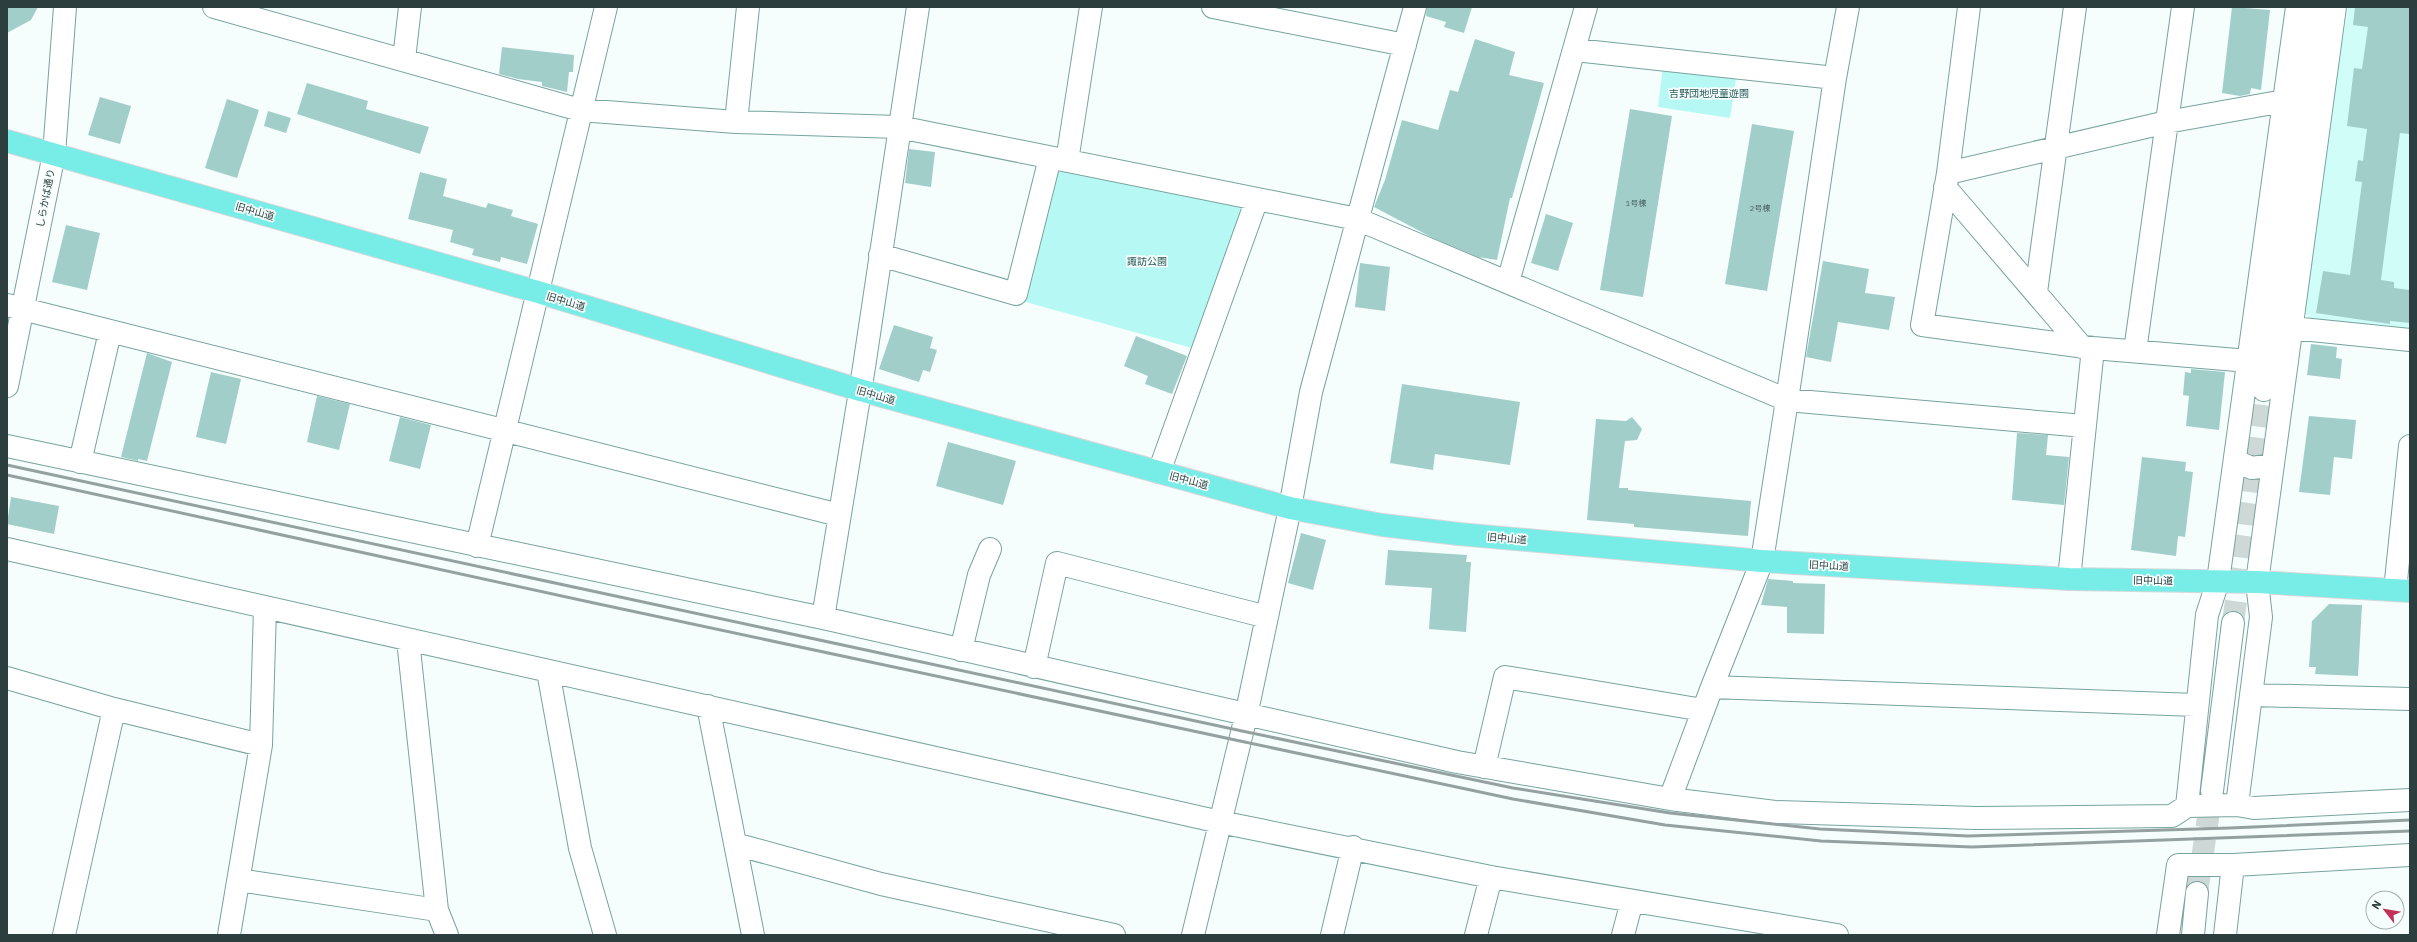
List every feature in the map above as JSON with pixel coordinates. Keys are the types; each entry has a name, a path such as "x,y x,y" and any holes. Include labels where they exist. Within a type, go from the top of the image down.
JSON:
{"main road":[{"name":"旧中山道","path":"7,141 538,292 860,390 1290,508 1382,525 1459,534 1762,561 2069,579 2257,582 2403,591"}],"street":[{"name":"しらかば通り","path":"7,386 15,307 54,154 65,7"},
{"path":"214,7 235,10 580,110 736,122 900,127 1357,219 1787,400 2084,426"},
{"path":"404,59 410,7"},
{"path":"477,546 580,110 606,7"},
{"path":"736,122 748,7"},
{"path":"822,618 860,390 918,7"},
{"path":"880,255 1016,294 1058,160 1091,7"},
{"path":"1213,7 1405,45"},
{"path":"1193,935 1246,716 1290,508 1311,392 1415,7"},
{"path":"1508,282 1586,7"},
{"path":"1670,799 1703,710 1762,561 1835,78 1848,7"},
{"path":"1969,7 1947,180 1922,325 2087,348 2249,361"},
{"path":"2036,292 2075,7"},
{"path":"2135,352 2183,7"},
{"path":"2187,806 2206,615 2218,581 2297,7"},
{"path":"2264,390 2317,7"},
{"path":"2236,805 2253,694 2261,617 2257,582 2335,7"},
{"path":"1575,50 1835,78"},
{"path":"1947,180 2056,148 2167,122 2284,100"},
{"path":"1947,180 2036,292 2087,348 2084,426 2069,579"},
{"path":"1159,472 1257,199"},
{"path":"15,307 110,332 505,429 839,515"},
{"path":"2292,328 2410,340"},
{"path":"80,462 110,332"},
{"path":"7,446 822,618 1246,716 1484,767 1670,799 1775,812 1976,818 2172,816 2187,806 2236,805 2254,808 2410,800"},
{"path":"2403,591 2410,446"},
{"path":"2235,461 2252,468 2273,465"},
{"path":"7,549 1220,822 1353,847 1491,877 1632,901 1771,930 1837,935"},
{"path":"961,650 979,575 990,549"},
{"path":"1034,667 1057,563 1267,617"},
{"path":"229,935 261,745 265,608"},
{"path":"2212,791 2233,622"},
{"path":"408,640 437,910 447,935"},
{"path":"548,671 580,848 605,935"},
{"path":"1484,767 1505,677 1703,710"},
{"path":"7,678 114,709 261,745"},
{"path":"1712,687 2196,705"},
{"path":"2253,694 2410,699"},
{"path":"708,706 753,935"},
{"path":"64,935 114,709"},
{"path":"735,844 881,884 1114,935"},
{"path":"1332,935 1353,847"},
{"path":"2168,935 2178,865 2233,865 2410,855"},
{"path":"2225,935 2233,865"},
{"path":"1476,935 1491,877"},
{"path":"239,880 437,910"},
{"path":"2193,935 2197,892"},
{"path":"1623,935 1632,901"}],"shaded area":[{"path":"2348,7 2410,7 2410,329 2310,318 2300,309"}],"green space":[{"name":"吉野団地児童遊園","path":"1663,66 1729,73 1736,79 1730,118 1658,107"},
{"name":"諏訪公園","path":"1057,171 1245,206 1192,348 1022,301"}],"building":[{"path":"7,7 38,7 31,20 7,33"},
{"path":"1427,7 1472,7 1464,33 1444,27 1446,22 1426,16"},
{"path":"2232,7 2270,10 2261,90 2251,88 2250,94 2240,96 2222,93"},
{"path":"2355,7 2410,7 2410,134 2400,133 2381,280 2394,282 2394,288 2410,290 2410,323 2390,321 2390,324 2316,313 2323,271 2350,275 2362,182 2355,181 2358,160 2363,161 2367,129 2347,126 2354,68 2362,69 2368,27 2353,25"},
{"path":"1475,39 1515,52 1509,75 1544,83 1512,198 1510,198 1497,260 1478,257 1433,238 1374,207 1385,180 1402,120 1438,130 1450,90 1458,92"},
{"path":"502,47 574,55 573,72 569,72 567,92 542,86 542,82 518,79 499,74"},
{"path":"307,83 368,101 366,109 429,127 420,154 297,114"},
{"path":"100,97 131,106 120,144 88,135"},
{"path":"227,99 259,110 237,178 205,168"},
{"path":"1630,109 1672,116 1643,297 1600,290"},
{"path":"268,111 291,118 286,133 264,126"},
{"path":"1752,124 1794,131 1767,291 1725,284"},
{"path":"909,149 935,152 931,187 905,183"},
{"path":"420,172 447,179 443,196 486,208 488,203 513,210 511,216 538,224 527,264 501,257 500,262 472,255 474,249 450,242 453,230 408,219"},
{"path":"1546,214 1573,223 1558,271 1531,263"},
{"path":"66,225 100,233 87,290 52,282"},
{"path":"1823,261 1869,269 1865,293 1895,297 1889,330 1838,322 1831,362 1806,357"},
{"path":"1360,263 1390,267 1385,311 1355,307"},
{"path":"894,325 933,337 930,348 937,350 930,372 923,370 919,382 879,369"},
{"path":"1136,336 1187,356 1172,394 1145,384 1148,376 1124,366"},
{"path":"2311,344 2337,347 2336,358 2342,359 2340,379 2307,375"},
{"path":"147,353 172,362 147,461 138,459 138,461 121,457"},
{"path":"2191,369 2225,372 2219,430 2186,426 2189,396 2183,395 2185,372 2191,373"},
{"path":"211,372 241,379 226,444 196,437"},
{"path":"1402,384 1520,402 1510,465 1435,454 1433,470 1390,463"},
{"path":"317,396 350,404 339,450 307,442"},
{"path":"2309,416 2356,420 2352,459 2334,457 2330,495 2299,492"},
{"path":"400,417 431,425 420,469 389,461"},
{"path":"1632,417 1642,429 1637,440 1625,441 1619,488 1751,501 1748,536 1634,527 1634,524 1587,520 1596,419 1626,421"},
{"path":"2017,433 2048,435 2046,455 2069,457 2064,505 2012,500"},
{"path":"948,442 1016,461 1003,505 936,486"},
{"path":"2142,457 2186,462 2185,471 2193,472 2185,537 2178,536 2176,556 2131,550"},
{"path":"11,497 59,506 54,534 7,524"},
{"path":"1301,533 1326,540 1313,590 1288,583"},
{"path":"1388,550 1467,555 1466,562 1471,562 1466,632 1429,629 1432,588 1385,585"},
{"path":"1768,579 1793,581 1793,583 1825,584 1824,634 1787,633 1787,607 1761,605"},
{"path":"2329,604 2362,605 2358,676 2315,674 2316,667 2309,667 2312,621"}],"tunnel":[{"path":"2233,623 2264,390"},
{"path":"2197,893 2212,791"}],"railway":[{"path":"7,465 1513,788 1670,813 1820,829 1968,836 2230,828 2410,820"},
{"path":"7,475 594,603 1513,799 1665,825 1821,841 1972,847 2410,831"}]}
